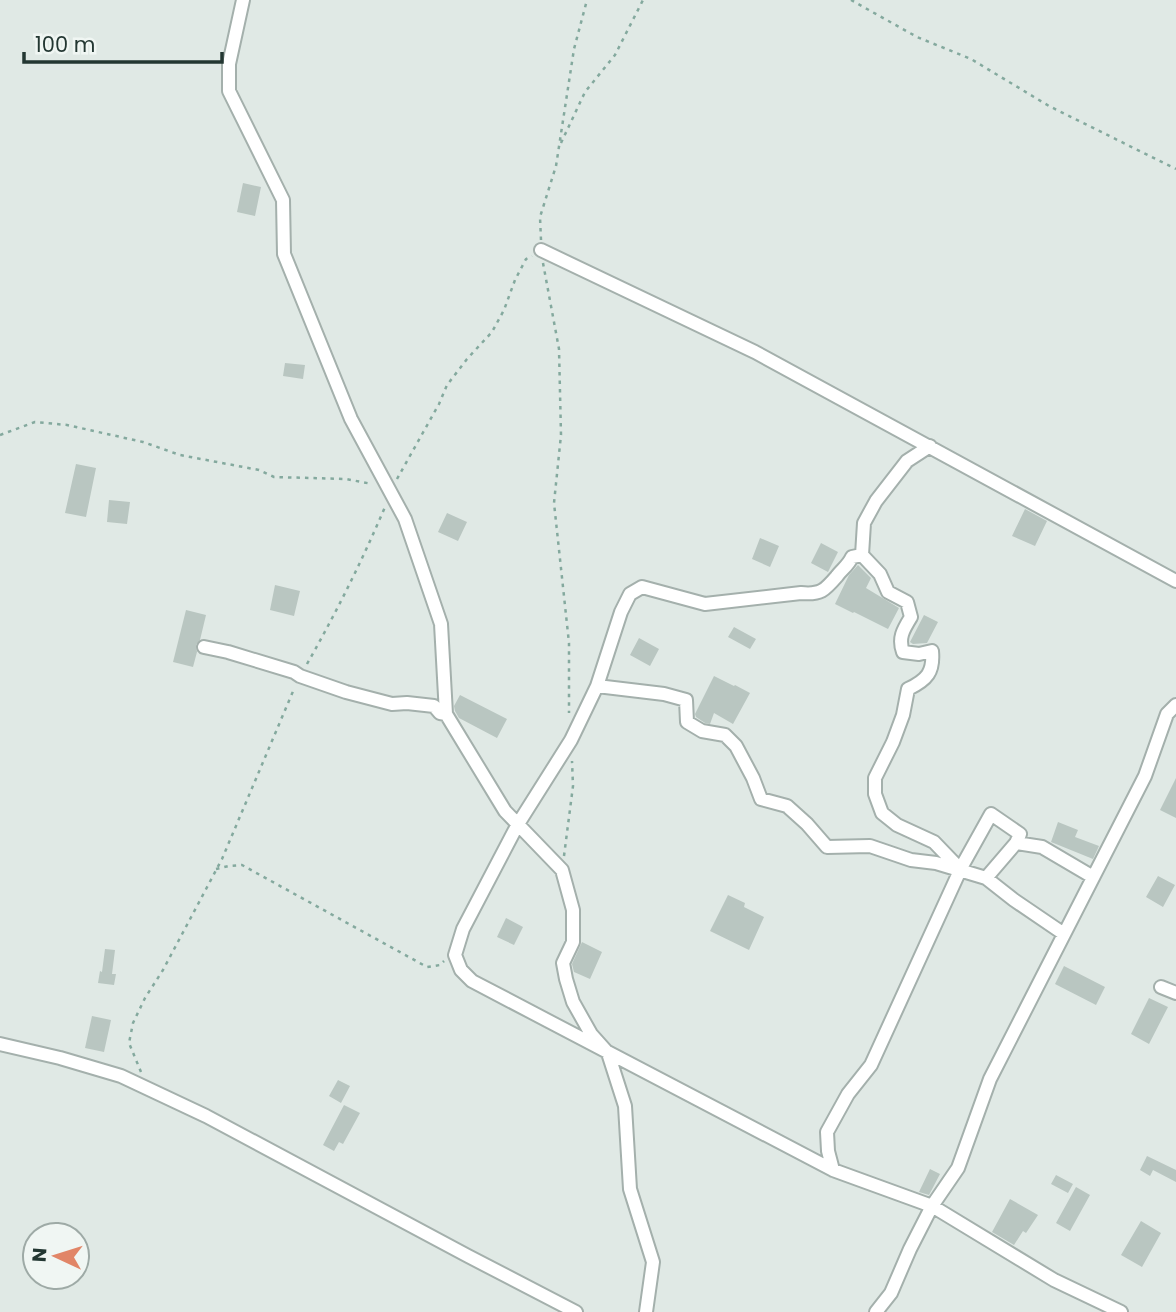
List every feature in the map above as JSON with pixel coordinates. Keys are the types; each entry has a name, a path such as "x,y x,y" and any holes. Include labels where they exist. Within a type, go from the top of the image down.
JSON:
{"street":[{"path":"243,0 229,64 229,91 282,200 284,254 351,419 405,519 441,624 446,714 505,811 562,870 573,910 573,942 563,963 566,979 573,1002 591,1034 608,1052 625,1106 630,1189 653,1262 646,1312"},
{"path":"541,250 755,352 1176,581"},
{"path":"930,446 907,461 876,501 864,523 862,555 880,574 888,592 907,602 911,617 900,643 903,652 919,654 932,651 933,665 922,683 908,689 893,742 875,778 875,794 882,813 897,825 934,842 960,870"},
{"path":"862,555 852,557 824,590 813,594 801,593 705,604 642,587 630,594 621,612 597,686 571,740 518,824 463,929 455,955 461,970 472,981 833,1170 932,1206 1054,1280 1121,1312"},
{"path":"204,647 294,672 346,692 392,704 407,702 433,706 440,713 446,714"},
{"path":"597,686 664,694 686,700 687,722 702,732 725,735 736,746 761,799 787,806 827,847 870,846 911,860 936,863 986,878 1064,934"},
{"path":"876,1312 891,1293 932,1206 958,1168 990,1079 1145,776 1167,713 1176,705"},
{"path":"833,1170 827,1132 848,1094 871,1065 960,870 991,814 1020,834 1016,843 986,878"},
{"path":"1016,843 1042,847 1093,877"},
{"path":"1161,987 1176,993"},
{"path":"0,1044 121,1076 206,1116 576,1312"}],"path":[{"path":"569,716 569,643 554,503 561,435 559,349 541,250 540,216 556,166 574,49 587,0"},
{"path":"559,149 584,92 615,55 643,0"},
{"path":"851,0 917,37 971,59 1049,106 1176,169"},
{"path":"155,1092 138,1068 129,1043 133,1023 216,869 300,676 363,558 389,489 439,404 447,385 492,332 526,259 541,250"},
{"path":"0,435 35,422 67,425 143,442 180,455 259,470 274,477 346,479 389,489"},
{"path":"562,870 573,786 571,740"},
{"path":"216,869 242,865 427,967 440,965 455,955"}],"building":[{"path":"243,183 261,187 255,216 237,212"},
{"path":"285,363 305,365 303,379 283,376"},
{"path":"76,464 96,468 86,517 65,513"},
{"path":"109,500 130,502 127,524 107,522"},
{"path":"1025,509 1047,521 1035,546 1012,536"},
{"path":"447,513 467,522 458,541 438,532"},
{"path":"760,538 779,546 770,567 752,559"},
{"path":"821,543 838,552 828,572 811,563"},
{"path":"858,565 871,578 866,588 899,608 888,629 835,604 849,575"},
{"path":"275,585 300,591 294,616 270,610"},
{"path":"186,610 206,615 200,640 196,645 193,667 173,662"},
{"path":"924,615 938,622 927,643 913,644 910,642"},
{"path":"734,627 756,639 750,649 728,637"},
{"path":"639,638 659,649 650,666 630,655"},
{"path":"714,676 750,693 733,724 714,713 710,724 696,717 695,714"},
{"path":"460,695 507,719 497,738 459,718 454,706"},
{"path":"1176,778 1176,818 1160,810"},
{"path":"1058,822 1078,830 1075,837 1099,846 1093,859 1051,842"},
{"path":"1158,876 1175,885 1163,907 1146,897"},
{"path":"728,895 764,917 749,950 710,931"},
{"path":"506,918 523,927 514,945 497,937"},
{"path":"582,942 602,952 590,979 574,972 572,964"},
{"path":"105,949 115,950 112,974 116,974 114,985 98,983"},
{"path":"1064,966 1105,987 1096,1005 1055,984"},
{"path":"1149,998 1168,1007 1149,1044 1131,1034"},
{"path":"92,1016 111,1020 104,1052 85,1048"},
{"path":"338,1080 350,1086 341,1103 329,1096"},
{"path":"344,1105 360,1113 343,1144 339,1142 334,1151 323,1145"},
{"path":"1147,1156 1176,1170 1176,1182 1153,1170 1150,1176 1140,1170"},
{"path":"930,1169 940,1174 929,1195 919,1192"},
{"path":"1056,1175 1073,1184 1068,1193 1051,1184"},
{"path":"1076,1187 1090,1195 1070,1231 1056,1223"},
{"path":"1010,1199 1038,1215 1014,1245 992,1232"},
{"path":"1141,1221 1161,1233 1142,1267 1121,1255"}]}
